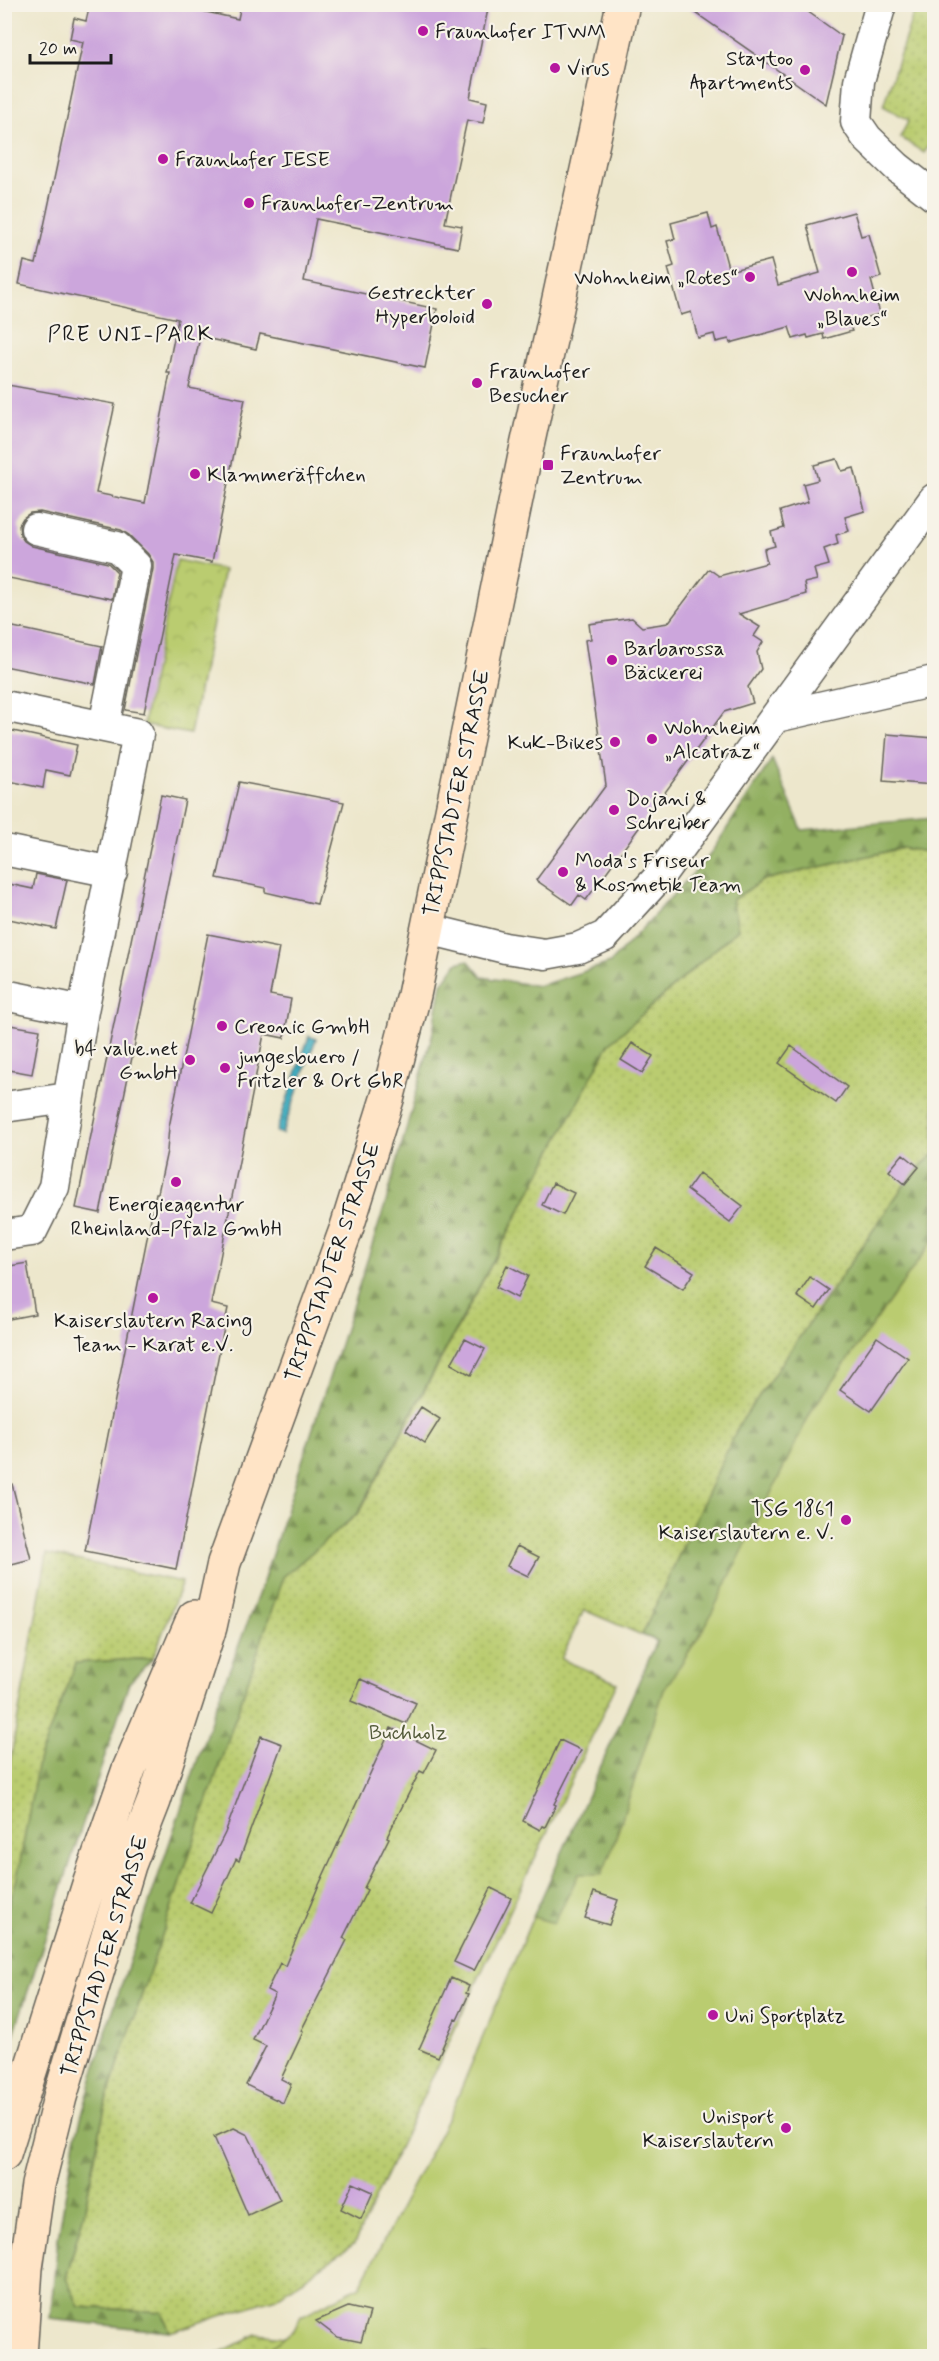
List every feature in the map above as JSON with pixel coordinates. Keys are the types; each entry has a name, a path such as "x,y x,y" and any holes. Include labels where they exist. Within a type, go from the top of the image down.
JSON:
{"main road":[{"name":"TRIPPSTADTER STRASSE","path":"20,2356 25,2278 38,2185 60,2097 129,1865 154,1801 210,1627 224,1563 347,1227 388,1096 414,995 524,460 622,4"},
{"name":"TRIPPSTADTER STRASSE","path":"4,2154 90,1881 129,1768 191,1622 224,1563"}],"street":[{"path":"881,4 859,81 856,122 867,138 897,167 934,196"},
{"path":"428,929 505,948 545,954 578,948 605,936 658,878 934,499"},
{"path":"36,530 117,547 136,566 104,726"},
{"path":"776,717 934,681"},
{"path":"4,706 138,734 83,1011 54,1187 32,1231 4,1235"},
{"path":"4,850 112,872"},
{"path":"4,995 83,1011"},
{"path":"4,1107 68,1098"}],"green space":[{"path":"916,5 934,5 934,138 924,153 900,137 909,120 883,106"},
{"path":"177,560 224,570 190,734 143,725"},
{"path":"772,759 802,830 934,818 934,853 903,848 763,880 732,900 738,929 609,1044 358,1513 283,1577 106,2101 84,2213 66,2278 79,2307 162,2312 170,2332 50,2319 58,2238 75,2140 103,2040 216,1705 264,1579 386,1202 433,1032 442,984 457,963 468,960 482,977 539,986 610,963 709,856"},
{"name":"Buchholz","path":"903,848 934,853 934,1154 911,1175 739,1425 642,1635 584,1610 561,1659 617,1683 354,2244 276,2298 170,2332 162,2312 79,2307 66,2278 84,2213 106,2101 283,1576 359,1513 609,1044 738,929 732,900 763,880"},
{"path":"934,1154 934,1239 812,1410 704,1629 664,1690 602,1875 554,1923 419,2174 454,2108 533,1917 657,1641 642,1635 739,1425 911,1175"},
{"name":"Uni Sportplatz","path":"934,1239 934,2356 260,2356 294,2330 301,2316 360,2286 453,2108 533,1917 554,1923 579,1874 602,1874 613,1847 664,1690 704,1629 812,1410"},
{"path":"47,1554 182,1582 153,1658 76,1663 5,1916 5,1790"},
{"path":"153,1658 129,1683 5,2061 5,1916 17,1879 38,1761 76,1663"},
{"path":"257,2334 286,2337 260,2356 213,2356"}],"water":[{"path":"309,1036 316,1039 282,1134 276,1132"}],"building":[{"name":"Fraunhofer-Zentrum","path":"90,4 170,4 238,19 241,4 489,4 470,98 487,102 483,123 467,120 445,223 462,226 458,248 316,219 304,281 437,309 425,368 260,334 256,349 200,337 189,388 245,399 212,562 176,555 144,713 125,710 153,562 129,535 121,530 40,512 30,513 19,525 20,535 32,546 108,563 117,572 112,599 4,577 4,399 8,385 115,404 96,493 145,503 170,373 167,373 178,319 19,284 24,261 36,264 83,42 70,39 74,18 86,21"},
{"name":"Staytoo Apartments","path":"683,4 797,4 842,36 826,104"},
{"path":"854,212 861,236 869,234 881,277 871,280 880,314 864,318 865,322 850,326 852,331 824,339 823,334 793,339 789,327 730,343 729,339 716,342 714,334 698,338 691,312 681,315 668,268 674,266 667,241 675,239 671,223 708,213 712,229 717,227 729,271 771,260 778,285 820,273 807,225"},
{"name":"Wohnheim „Alcatraz“","path":"837,459 842,471 854,468 865,511 845,517 849,531 836,535 838,544 824,549 829,565 814,569 817,580 804,583 806,594 739,614 760,627 754,636 763,642 757,652 761,669 748,687 753,703 724,712 586,900 579,895 572,905 536,880 606,785 585,640 591,639 589,624 632,618 642,627 668,623 709,569 719,576 767,563 764,549 775,546 771,532 784,528 780,511 808,502 803,484 818,480 814,465"},
{"path":"4,625 102,646 95,684 4,666"},
{"path":"4,729 77,745 70,775 46,770 43,788 4,780"},
{"path":"887,734 934,738 934,785 883,781"},
{"path":"239,782 344,802 317,904 265,892 265,888 217,878"},
{"path":"161,795 185,800 100,1213 76,1208"},
{"path":"36,874 67,880 56,929 4,918 4,883 33,889"},
{"path":"208,934 279,948 270,995 291,999 284,1038 264,1034 211,1304 228,1308 176,1569 85,1551 156,1193 158,1193 167,1151 169,1127"},
{"path":"4,1024 40,1030 32,1074 4,1069"},
{"path":"632,1043 653,1056 642,1073 621,1060"},
{"path":"791,1046 847,1087 836,1103 779,1063"},
{"path":"903,1154 919,1167 905,1184 889,1171"},
{"path":"699,1173 743,1206 730,1222 687,1190"},
{"path":"553,1183 574,1193 563,1215 542,1205"},
{"path":"656,1248 694,1272 683,1289 645,1266"},
{"path":"27,1263 35,1314 4,1320 4,1267"},
{"path":"507,1265 528,1276 517,1298 496,1287"},
{"path":"810,1277 829,1290 816,1309 797,1296"},
{"path":"877,1337 908,1358 871,1411 840,1390"},
{"path":"465,1339 485,1349 471,1375 451,1364"},
{"path":"421,1407 440,1419 425,1443 406,1430"},
{"path":"12,1484 31,1559 4,1566 4,1485"},
{"path":"517,1546 539,1557 528,1576 507,1566"},
{"path":"360,1679 416,1703 406,1724 351,1701"},
{"path":"391,1728 436,1750 424,1773 420,1771 387,1837 389,1838 364,1888 367,1890 343,1938 347,1940 301,2031 303,2032 281,2079 291,2084 283,2103 246,2085 266,2046 253,2040 275,1994 267,1990 280,1963 285,1966 318,1887"},
{"path":"261,1736 282,1744 239,1861 236,1859 211,1913 190,1903 225,1833"},
{"path":"560,1740 581,1750 545,1827 542,1826 540,1830 523,1821"},
{"path":"491,1888 511,1898 474,1971 454,1962"},
{"path":"594,1892 618,1900 609,1925 585,1918"},
{"path":"451,1978 469,1986 466,1993 469,1994 438,2057 419,2049"},
{"path":"234,2128 248,2135 280,2200 248,2215 214,2137"},
{"path":"353,2183 373,2192 361,2219 341,2209"},
{"path":"348,2307 370,2312 361,2342 337,2337 316,2321"}],"place":[{"name":"Fraunhofer ITWM","path":"423,31"},
{"name":"Virus","path":"555,68"},
{"name":"Staytoo Apartments","path":"805,70"},
{"name":"Fraunhofer IESE","path":"163,159"},
{"name":"Fraunhofer-Zentrum","path":"249,203"},
{"name":"Wohnheim „Blaues“","path":"852,272"},
{"name":"Wohnheim „Rotes“","path":"750,277"},
{"name":"Gestreckter Hyperboloid","path":"487,304"},
{"name":"Fraunhofer Besucher","path":"477,383"},
{"name":"Fraunhofer Zentrum","path":"548,465"},
{"name":"Klammeräffchen","path":"195,474"},
{"name":"Barbarossa Bäckerei","path":"612,660"},
{"name":"Wohnheim „Alcatraz“","path":"652,739"},
{"name":"KuK-Bikes","path":"615,742"},
{"name":"Dojani & Schreiber","path":"614,810"},
{"name":"Moda's Friseur & Kosmetik Team","path":"563,872"},
{"name":"Creonic GmbH","path":"222,1026"},
{"name":"b4 value.net GmbH","path":"190,1060"},
{"name":"jungesbuero / Fritzler & Ort GbR","path":"225,1068"},
{"name":"Energieagentur Rheinland-Pfalz GmbH","path":"176,1182"},
{"name":"Kaiserslautern Racing Team - Karat e.V.","path":"153,1298"},
{"name":"TSG 1861 Kaiserslautern e. V.","path":"846,1520"},
{"name":"Uni Sportplatz","path":"713,2015"},
{"name":"Unisport Kaiserslautern","path":"786,2128"}],"district":[{"name":"PRE UNI-PARK","path":"131,333"}]}
